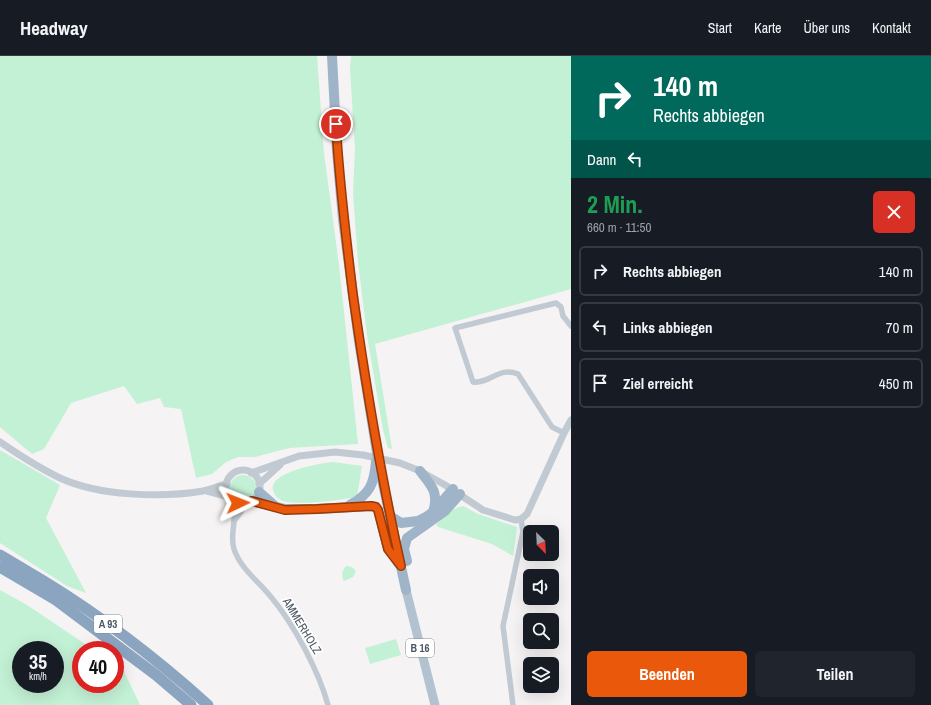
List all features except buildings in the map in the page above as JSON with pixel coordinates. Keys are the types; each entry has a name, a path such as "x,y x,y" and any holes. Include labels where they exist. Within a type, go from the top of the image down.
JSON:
{"highway":[{"name":"B 16","path":"332,56 337,150 343,219 377,450 406,590"},
{"path":"347,506 363,496 373,484 377,450"},
{"path":"420,471 432,485 435,492 436,499 433,512"},
{"path":"259,488 278,508"},
{"path":"390,516 397,522 408,523 418,521 433,512 456,492"},
{"path":"406,590 410,578 404,549 407,538 445,511 456,492"},
{"path":"248,503 278,508 317,509 347,506 376,507 388,549 401,566"},
{"name":"A 93","path":"0,555 62,592 111,626 160,664 208,705"},
{"name":"A 93","path":"0,567 56,600 156,675 191,705"}],"main road":[{"name":"B 16","path":"406,590 434,705"}],"street":[{"path":"564,433 552,427 518,374 511,371 504,372 478,383 473,382 455,328 556,302 561,307 563,316 571,326"},
{"path":"252,473 299,456 335,452 363,455 407,465 456,492 484,510 515,520 521,519 527,514 571,420"},
{"path":"0,442 19,455 60,478 103,490 133,495 205,491 218,493 231,499 248,503 259,488 283,462"},
{"path":"205,491 226,484 236,472 247,471 252,473 258,479 259,488"},
{"path":"226,484 226,488 231,499"},
{"name":"AMMERHOLZ","path":"231,499 234,521 231,540 234,551 239,560 272,597 288,620 311,662 328,705"},
{"name":"AMMERHOLZ","path":"234,521 248,503"},
{"path":"514,705 503,626 523,532 521,519"}],"green space":[{"path":"0,56 317,56 324,153 339,265 358,444 289,448 255,457 238,457 226,462 212,474 196,478 181,409 164,407 160,398 137,404 124,386 71,403 44,449 32,454 0,427"},
{"path":"351,56 571,56 571,289 375,344 392,449 388,448 383,430 367,335 358,262 353,193 355,149 350,69"},
{"path":"0,450 60,485 46,518 86,593 67,586 0,543"},
{"path":"333,462 362,466 357,497 341,500 299,503 283,501 274,494 274,484 279,478 287,473 318,464"},
{"path":"243,475 252,479 256,488 252,497 243,501 234,497 230,488 234,479"},
{"path":"463,506 478,514 517,527 513,556 492,544 438,527 436,525 451,511"},
{"path":"346,566 352,567 356,571 353,577 344,581 342,574"},
{"path":"0,590 27,605 81,641 72,641 72,693 124,693 124,671 140,705 0,705"},
{"path":"396,639 401,655 370,664 365,648"}],"route":[{"path":"238,503 244,504 252,501 285,510 347,506 376,507 388,549 401,566 373,430 343,219 336,124"}]}
